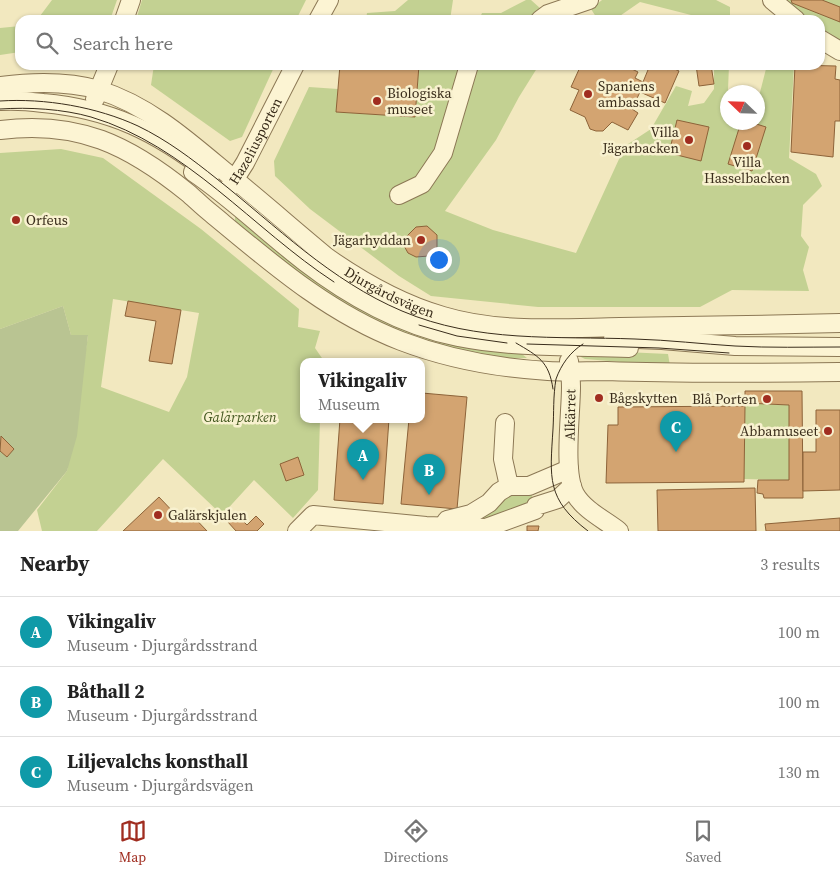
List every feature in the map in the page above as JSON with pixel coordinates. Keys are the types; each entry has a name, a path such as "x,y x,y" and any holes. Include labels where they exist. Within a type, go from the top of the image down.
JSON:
{"street":[{"path":"126,15 131,0"},
{"path":"321,15 329,0"},
{"path":"547,15 589,0"},
{"path":"772,0 790,15"},
{"path":"825,42 840,51"},
{"path":"84,134 98,90 107,70"},
{"name":"Hazeliusporten","path":"211,214 246,163 293,70"},
{"path":"399,196 422,184 443,153 468,70"},
{"name":"Djurgårdsvägen","path":"0,86 41,83 70,85 98,90 120,98 155,116 229,188"},
{"name":"Djurgårdsvägen","path":"0,101 67,105 90,113"},
{"name":"Djurgårdsvägen","path":"0,109 33,109 116,117 157,136 349,273 394,298 444,317 570,337 659,348 734,353 840,352"},
{"path":"0,130 42,127 84,134 112,143 132,153 167,177 300,286 346,316 372,329 445,357 499,366 570,371 676,374 840,372"},
{"name":"Djurgårdsvägen","path":"570,337 840,323"},
{"name":"Djurgårdsvägen","path":"570,337 662,340 735,346 840,347"},
{"name":"Alkärret","path":"570,337 573,485"},
{"path":"505,423 503,459 509,486"},
{"path":"297,531 313,515 441,527 486,528 535,510 536,506 558,499 573,485"},
{"path":"441,527 447,520 472,514 509,486 573,485 619,531"}],"green space":[{"path":"52,0 117,0 112,15 41,15"},
{"path":"142,0 306,0 298,15 138,15"},
{"path":"408,0 453,0 451,15 367,15 367,13 395,11"},
{"path":"526,0 531,0 541,9 558,6 563,15 481,15 482,13 501,13"},
{"path":"602,0 716,0 730,7 730,15 691,15 640,2 621,15 595,15 591,9"},
{"path":"784,0 840,0 840,41 825,33 825,15 800,15"},
{"path":"15,26 15,53 0,55 0,28"},
{"path":"153,70 273,70 242,137 230,141 151,85"},
{"path":"419,70 536,70 496,140 445,211 493,230 576,253 625,146 651,129 676,86 692,91 688,106 704,103 714,89 714,70 729,70 728,85 720,85 720,130 765,130 765,85 762,85 766,70 794,70 789,158 816,174 822,186 803,205 801,236 809,247 803,270 809,291 732,290 700,307 538,307 431,296 399,276 310,209 275,176 274,161 309,87 338,89 337,112 415,117"},
{"name":"Galärparken","path":"61,149 103,158 201,229 299,309 298,327 320,331 315,348 322,358 300,358 300,423 320,423 318,490 293,518 254,480 222,515 163,459 97,531 42,531 37,510 67,471 88,336 71,335 63,306 0,329 0,153","holes":["113,299 199,313 187,377 169,412 101,387"]},
{"path":"241,214 306,269 518,351 527,358 491,358 438,346 393,332 356,314 299,276 235,222 235,217"},
{"path":"63,306 71,335 88,335 77,436 67,471 18,531 0,531 0,329"},
{"path":"582,350 668,354 670,366 585,359 581,357 580,353"},
{"path":"745,403 789,405 789,480 744,479"},
{"path":"520,493 532,493 532,503 485,525 454,522 503,498"}],"building":[{"path":"791,0 822,0 840,7 840,22 825,15 792,3"},
{"path":"825,66 836,66 835,79 840,80 840,121 835,121 833,157 791,152 795,70 825,70"},
{"name":"Biologiska museet","path":"340,70 419,70 415,117 336,112"},
{"path":"579,70 634,70 638,72 635,78 643,82 648,70 679,71 665,103 640,92 632,109 638,113 628,130 612,122 603,131 590,129 585,117 570,110 579,90 571,87"},
{"path":"697,70 712,70 714,84 699,86"},
{"name":"Villa Jägarbacken","path":"677,120 709,127 701,161 669,153"},
{"name":"Villa Hasselbacken","path":"766,127 752,171 728,164 739,130 765,130"},
{"name":"Jägarhyddan","path":"427,226 437,235 437,247 429,256 416,257 408,253 403,244 406,237 416,227"},
{"path":"128,301 181,310 172,364 149,361 156,321 125,316"},
{"path":"745,391 802,391 803,498 764,498 763,494 757,493 758,480 789,480 789,405 745,403"},
{"path":"425,393 467,397 457,509 401,504 409,423 425,423"},
{"path":"745,406 744,482 606,483 608,425 618,425 618,407"},
{"name":"Abbamuseet","path":"816,410 840,410 840,490 803,491 803,452 816,452"},
{"path":"340,423 389,423 383,504 334,500"},
{"path":"1,436 14,449 7,457 0,451"},
{"path":"298,457 304,475 286,481 280,464"},
{"path":"755,488 756,531 658,531 657,490"},
{"name":"Galärskjulen","path":"159,497 179,518 188,511 207,531 123,531"},
{"path":"235,513 247,525 256,516 264,524 257,531 236,531 227,521"},
{"path":"840,518 840,531 766,531 765,524"},
{"path":"527,526 539,526 538,531 527,531"}],"tram line":[{"path":"0,101 35,101 70,105 122,119 138,126 159,137 189,157 305,251 351,284 376,299 430,321 459,328 517,336 648,340 748,347 840,347"},
{"path":"0,109 58,110 91,117 125,130 158,147 218,190 275,238 334,282"},
{"path":"419,325 457,336 507,343"},
{"path":"516,343 541,360 549,372 553,389"},
{"path":"527,344 659,348 729,353"},
{"path":"583,344 566,359 556,379 551,461 554,486 558,498 564,508 588,531"}],"place":[{"name":"Spaniens ambassad","path":"588,94"},
{"name":"Biologiska museet","path":"377,101"},
{"name":"Villa Jägarbacken","path":"689,140"},
{"name":"Villa Hasselbacken","path":"747,146"},
{"name":"Orfeus","path":"16,220"},
{"name":"Jägarhyddan","path":"421,240"},
{"name":"Bågskytten","path":"599,398"},
{"name":"Blå Porten","path":"767,399"},
{"name":"Abbamuseet","path":"828,431"},
{"name":"Liljevalchs konsthall","path":"676,452"},
{"name":"Vikingaliv","path":"363,480"},
{"name":"Båthall 2","path":"429,495"},
{"name":"Galärskjulen","path":"158,515"}]}
